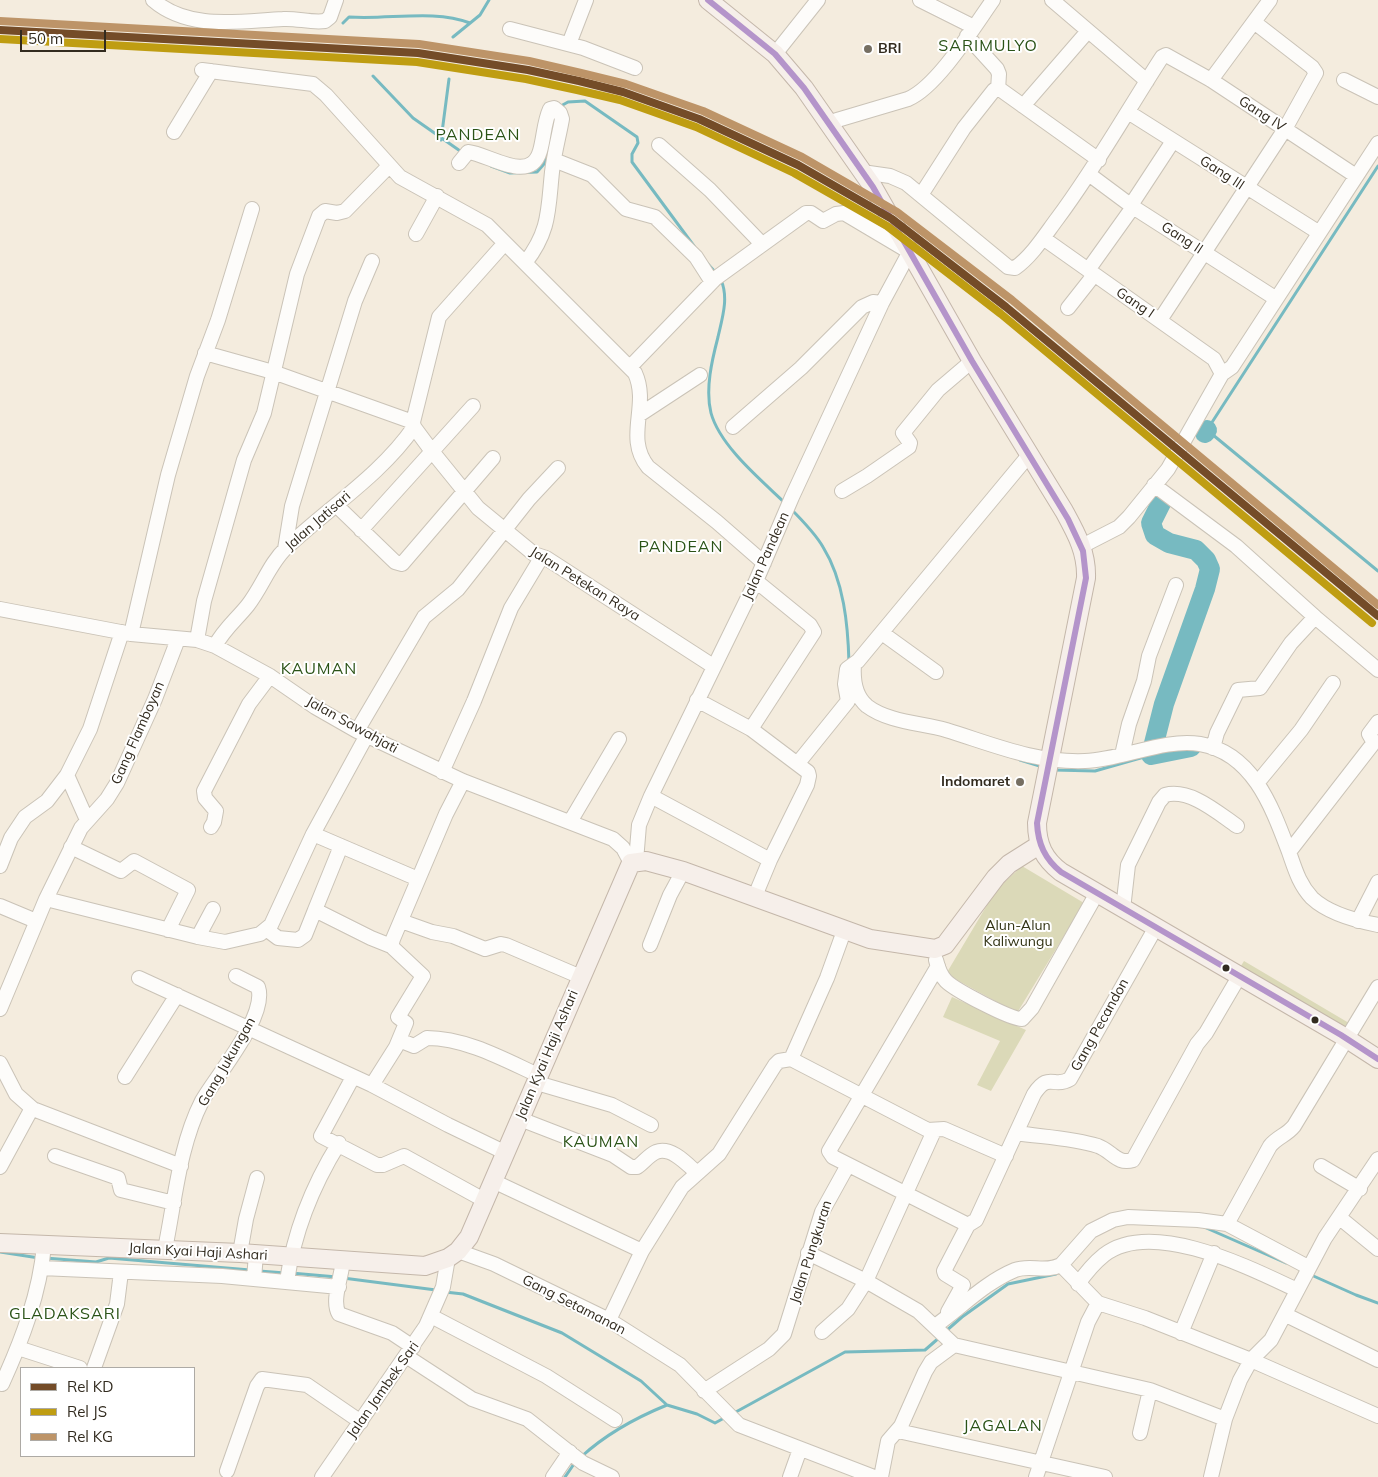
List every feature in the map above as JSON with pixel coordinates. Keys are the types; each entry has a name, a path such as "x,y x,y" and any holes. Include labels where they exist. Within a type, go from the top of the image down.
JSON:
{"main road":[{"path":"708,0 776,54 804,88 862,172 892,219 972,361 1064,511 1082,546 1086,561 1086,578 1036,823 1039,845 1050,863 1123,909 1240,975 1378,1059"},
{"path":"633,862 646,861 683,871 755,896 844,931 936,958 1009,864 1039,845"},
{"name":"Jalan Kyai Haji Ashari","path":"0,1243 93,1256 165,1249 200,1255 251,1256 290,1261 343,1264 425,1266 453,1255 469,1237 504,1152 539,1079 581,977 633,862"}],"street":[{"path":"153,0 170,13 184,18 242,23 285,19 325,21 330,18 336,0"},
{"path":"569,44 586,0"},
{"path":"776,54 818,0"},
{"path":"920,0 971,31 1000,74 998,90"},
{"path":"827,123 908,99 920,93 971,31 993,0"},
{"path":"862,172 896,178 921,194 1011,269 1018,266 1043,238 1090,175 1147,81 1052,0"},
{"path":"1211,80 1270,0"},
{"path":"1160,320 1285,129 1316,71 1254,22"},
{"path":"510,29 569,44 634,68"},
{"path":"1023,106 1088,31"},
{"name":"Gang IV","path":"1147,81 1162,57 1166,56 1211,80 1356,176"},
{"path":"174,132 206,71 313,84 326,95 400,177 487,225 504,244 630,367 639,382 641,394 637,434 638,451 648,468 718,522 764,563"},
{"path":"1344,80 1378,97"},
{"path":"998,90 1099,160"},
{"path":"921,194 964,128 991,94 998,90"},
{"path":"463,157 474,152 511,166 529,166 535,161 540,152 550,108 558,111 562,119 554,160 546,228 537,248 525,263"},
{"name":"Gang III","path":"1128,112 1318,232"},
{"path":"1068,308 1173,141"},
{"path":"1082,546 1119,527 1168,469 1222,374 1232,367 1318,232 1378,143"},
{"path":"659,145 710,190 762,244"},
{"path":"554,160 592,175 626,209 655,216 718,277"},
{"path":"196,640 204,600 244,460 264,413 297,274 319,216 325,211 337,213 345,211 389,166"},
{"name":"Gang II","path":"1090,175 1132,206 1275,298"},
{"path":"416,234 437,196"},
{"path":"0,866 6,835 25,817 48,801 68,775 90,729 127,633 168,475 252,209"},
{"path":"630,367 718,277 806,213 811,213 823,221 836,214 844,213 909,252"},
{"name":"Gang I","path":"1043,238 1214,359 1222,374"},
{"path":"205,353 328,390 413,424 439,317 504,244"},
{"name":"Jalan Pandean","path":"633,862 639,825 651,796 756,581 792,497 882,303 909,252"},
{"path":"285,549 292,506 355,301 372,261"},
{"path":"732,427 801,368 862,307 873,302 882,303"},
{"path":"842,491 909,447 910,443 903,432 938,390 972,361"},
{"path":"639,415 700,375"},
{"path":"361,530 431,450 473,406"},
{"name":"Jalan Petekan Raya","path":"413,424 431,450 478,508 542,558 546,558 713,666"},
{"name":"Jalan Jatisari","path":"215,646 227,627 248,605 285,549 337,506 400,445 413,424"},
{"path":"798,763 848,701 845,684 851,667 882,633 1029,454"},
{"path":"337,506 395,562 402,564 493,458"},
{"path":"46,899 168,930 225,942 252,936 271,926 362,733 424,617 458,589 558,468"},
{"path":"1154,485 1236,546 1314,617 1378,670"},
{"path":"442,772 474,701 511,608 542,558"},
{"path":"750,729 814,632 810,625 756,581"},
{"path":"1122,755 1128,724 1144,682 1149,656 1176,585"},
{"name":"Jalan Sawahjati","path":"0,609 127,633 196,640 215,646 270,676 315,707 362,733 442,772 463,782 613,839 623,848 633,862"},
{"path":"1213,748 1217,734 1238,690 1260,688 1291,642 1314,617"},
{"path":"882,633 936,672"},
{"name":"Gang Flamboyan","path":"0,1009 36,921 71,847 87,820 107,799 117,783 155,699 178,639"},
{"path":"851,667 858,695 866,705 879,713 1048,766 1186,743 1213,748 1230,756 1258,782 1269,801 1298,879 1314,899 1334,911 1358,921 1378,925"},
{"path":"211,827 216,811 205,798 204,790 249,704 270,676"},
{"path":"1258,782 1301,730 1333,683"},
{"path":"697,700 750,729 808,772 808,780 755,896"},
{"path":"1289,852 1372,745 1374,741 1369,734 1378,722"},
{"path":"570,822 619,739"},
{"path":"68,775 87,820"},
{"path":"391,946 446,814 463,782"},
{"path":"1123,909 1128,865 1159,802 1165,795 1178,793 1186,796 1215,810 1237,826"},
{"path":"651,796 770,860"},
{"path":"313,834 418,879"},
{"path":"266,929 278,938 298,940 305,934 341,846"},
{"path":"71,847 120,871 134,861 188,890 168,930"},
{"path":"650,945 670,895 683,871"},
{"path":"1358,921 1378,882"},
{"path":"936,958 940,973 951,985 1002,1013 1022,1019 1032,1008 1097,893"},
{"path":"0,906 36,921"},
{"path":"198,937 212,909"},
{"path":"315,910 391,946 423,976 398,1017 406,1023 399,1040 386,1066 372,1085"},
{"path":"401,921 432,932 453,936 485,949 500,944 506,945 581,977"},
{"name":"Gang Pecandon","path":"939,1325 963,1285 945,1274 944,1271 968,1225 976,1220 1038,1087 1050,1080 1062,1083 1070,1079 1156,927"},
{"path":"791,1059 827,978 844,931"},
{"path":"936,958 862,1095 829,1147 830,1154 848,1165 968,1225"},
{"path":"1016,1133 1096,1146 1115,1158 1128,1161 1133,1160 1196,1044 1203,1039 1240,975"},
{"name":"Gang Jukungan","path":"165,1249 182,1166 195,1118 202,1101 232,1058 257,1008 260,992 254,983 236,976"},
{"path":"139,978 372,1085 448,1126 504,1152"},
{"path":"1227,1224 1270,1146 1274,1140 1289,1133 1294,1126 1378,987"},
{"path":"125,1077 177,995"},
{"path":"399,1040 415,1046 424,1038 468,1046 539,1079 612,1105 651,1125"},
{"path":"609,1320 642,1251 682,1187 719,1154 779,1061 791,1059 934,1131 944,1129 1006,1156"},
{"path":"0,1063 16,1094"},
{"path":"353,1077 321,1136 339,1143 379,1165 404,1156 484,1200"},
{"path":"0,1087 16,1094 32,1108 182,1166"},
{"path":"0,1167 32,1108"},
{"path":"520,1119 612,1155 633,1168 655,1153 663,1151 677,1157 697,1173"},
{"path":"822,1332 848,1308 866,1281 934,1131"},
{"path":"288,1281 290,1261 311,1198 339,1143"},
{"path":"55,1156 117,1177 121,1190 174,1203"},
{"path":"1212,1477 1225,1419 1236,1389 1251,1360 1271,1340 1286,1315 1307,1268 1378,1159"},
{"name":"Jalan Pungkuran","path":"704,1391 769,1349 784,1334 808,1253 826,1204 848,1165"},
{"path":"1321,1166 1360,1189"},
{"path":"254,1279 246,1219 257,1178"},
{"path":"493,1181 642,1251"},
{"path":"939,1325 980,1290 1021,1268 1047,1270 1062,1266 1091,1231 1114,1220 1128,1217 1165,1217 1227,1224 1307,1268"},
{"path":"1340,1218 1378,1249"},
{"path":"1075,1282 1104,1255 1129,1245 1178,1244 1214,1253 1298,1288"},
{"path":"2,1384 18,1348 41,1267 44,1248"},
{"path":"808,1253 866,1281 918,1311 939,1325 952,1343 1150,1390 1225,1419"},
{"path":"1181,1333 1214,1253"},
{"path":"197,1275 200,1255"},
{"name":"Jalan Jambek Sari","path":"322,1477 410,1351 431,1316 441,1294 453,1255"},
{"name":"Gang Setamanan","path":"453,1255 494,1264 609,1320 680,1365 739,1425 800,1449"},
{"path":"222,1276 223,1256"},
{"path":"343,1264 335,1305 339,1314 392,1333 410,1351 472,1399 528,1420 558,1441 575,1456 612,1477"},
{"path":"1062,1266 1075,1282 1098,1303 1146,1318 1251,1360 1378,1416"},
{"path":"41,1267 222,1276 340,1285"},
{"path":"94,1367 116,1304 121,1272"},
{"path":"1036,1477 1071,1371 1093,1310 1098,1303"},
{"path":"1286,1315 1378,1360"},
{"path":"431,1316 546,1376 615,1420"},
{"path":"881,1477 888,1441 898,1431 924,1372 952,1343"},
{"path":"18,1348 77,1367"},
{"path":"227,1470 257,1386 262,1379 307,1385 360,1422"},
{"path":"1140,1433 1150,1390"},
{"path":"898,1431 1105,1477"},
{"path":"790,1477 800,1449 874,1477"},
{"path":"553,1477 575,1456"}],"green space":[{"name":"Alun-Alun Kaliwungu","path":"1022,866 1084,903 1017,1013 946,974 996,890"},
{"path":"1244,961 1354,1026 1347,1039 1239,969"},
{"path":"952,997 1026,1030 991,1091 977,1085 1000,1041 943,1017"}],"waterway":[{"path":"453,37 480,15 489,0"},
{"path":"343,23 349,17 426,16 456,19 470,23"},
{"path":"373,76 413,118 463,153"},
{"path":"441,140 449,79"},
{"path":"559,107 568,102 585,101 637,137 638,143 632,154 632,162 694,246"},
{"path":"491,166 510,173 537,172 544,164 553,130"},
{"path":"1378,166 1207,430 1378,571"},
{"path":"707,263 716,273"},
{"path":"721,280 725,301 710,375 709,404 711,413 723,438 732,450 784,502"},
{"path":"1163,499 1151,523 1155,535 1169,543 1196,550 1206,560 1210,569 1205,589 1164,704 1151,755 1191,747"},
{"path":"790,508 820,542 836,574 844,604 849,663"},
{"path":"1054,770 1095,771 1151,755"},
{"path":"1020,760 1043,767"},
{"path":"1204,1227 1286,1263"},
{"path":"0,1252 39,1258"},
{"path":"45,1258 96,1262 109,1258 250,1270"},
{"path":"259,1271 285,1273"},
{"path":"291,1273 337,1277"},
{"path":"946,1331 1008,1284 1056,1274"},
{"path":"1309,1274 1378,1303"},
{"path":"343,1278 436,1290"},
{"path":"445,1292 463,1294 562,1333 641,1381 667,1405 697,1414 715,1423 726,1417"},
{"path":"734,1413 845,1352 925,1350 940,1337"},
{"path":"581,1457 621,1427 667,1405"},
{"path":"565,1477 576,1461"}],"rail line":[{"name":"KG","path":"0,21 419,44 529,61 581,73 626,84 703,111 802,157 897,212 1012,300 1378,605"},
{"name":"KD","path":"0,30 418,53 528,70 579,81 623,92 699,119 798,165 892,219 1006,307 1378,616"},
{"name":"JS","path":"0,39 417,62 526,79 620,100 696,127 794,173 887,226 1001,314 1372,623"}],"transit line":[{"path":"708,0 775,54 804,88 873,187 972,361 1068,519 1083,551 1086,578 1037,823 1043,851 1061,872 1341,1035 1378,1059"}],"place":[{"name":"BRI","path":"868,49"},
{"name":"Indomaret","path":"1020,782"}],"district":[{"name":"SARIMULYO","path":"988,46"},
{"name":"PANDEAN","path":"478,135"},
{"name":"PANDEAN","path":"681,547"},
{"name":"KAUMAN","path":"319,669"},
{"name":"KAUMAN","path":"601,1142"},
{"name":"GLADAKSARI","path":"65,1314"},
{"name":"JAGALAN","path":"1003,1426"}]}
